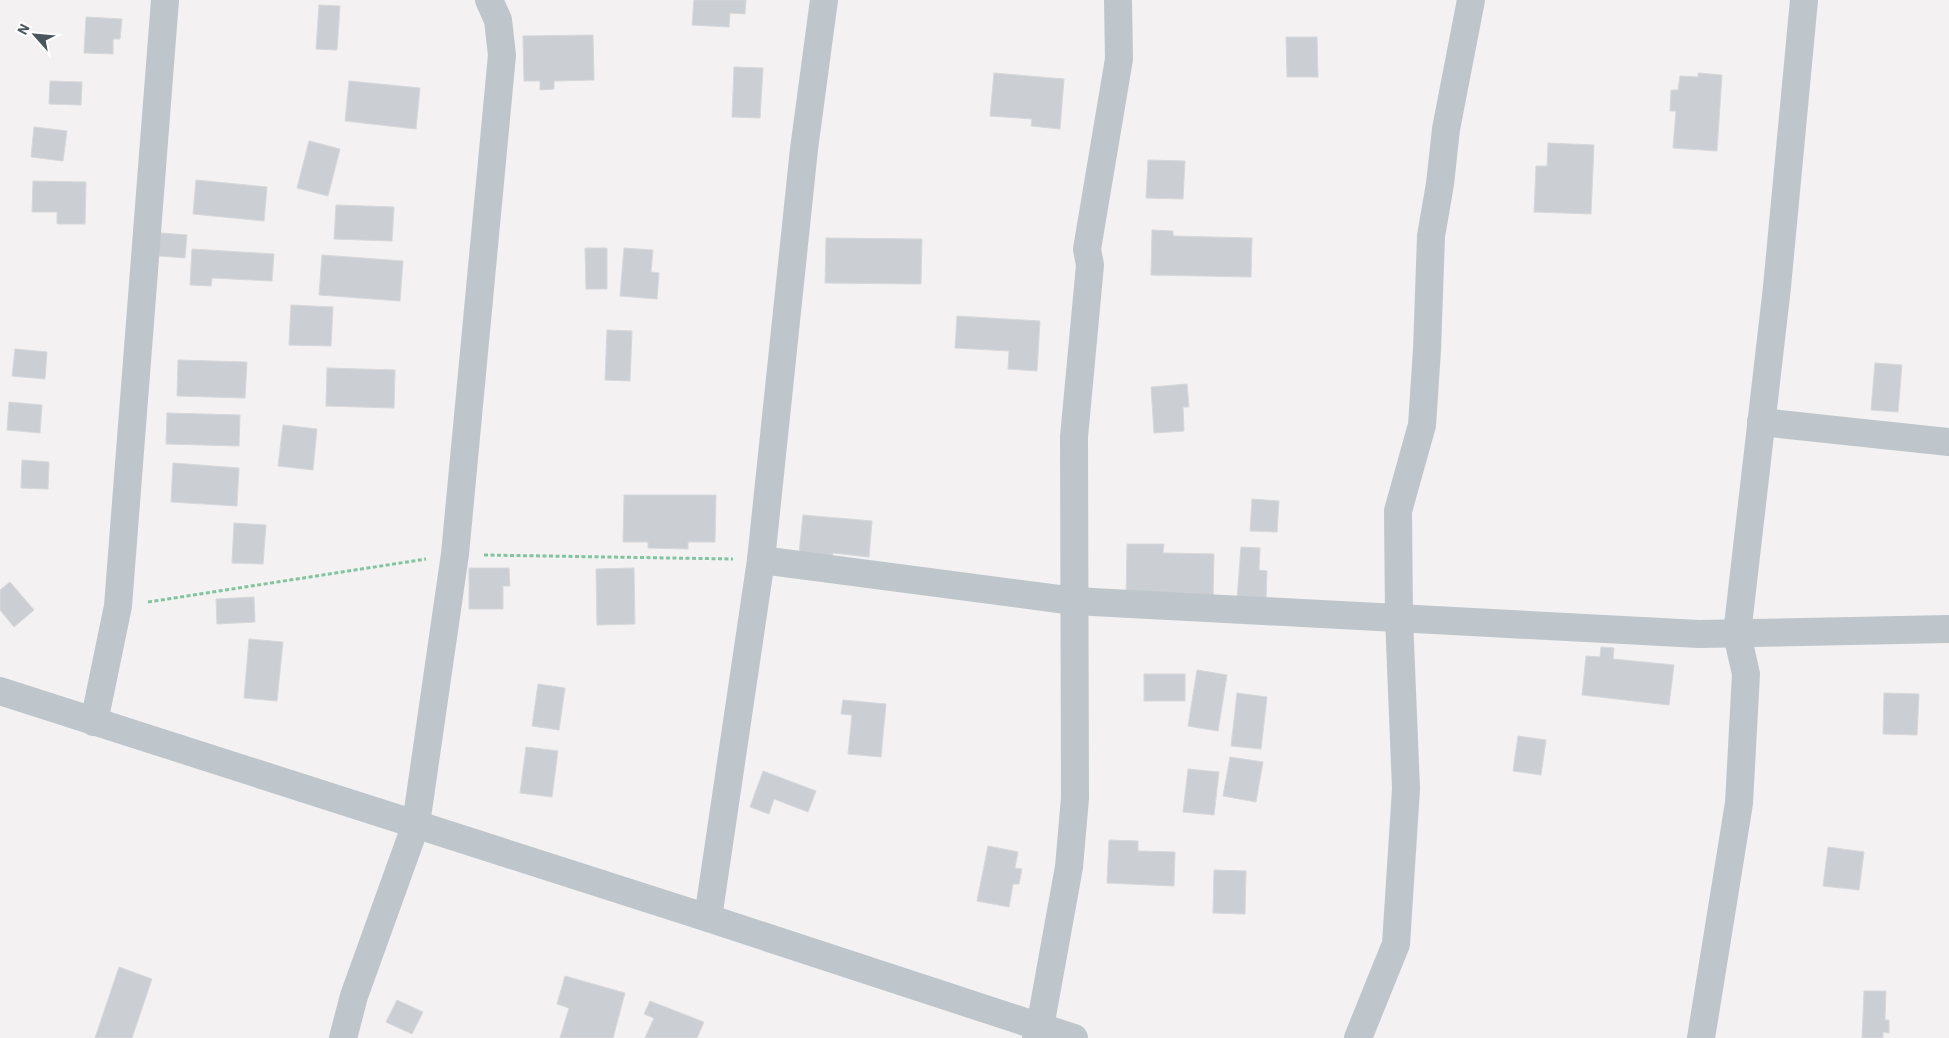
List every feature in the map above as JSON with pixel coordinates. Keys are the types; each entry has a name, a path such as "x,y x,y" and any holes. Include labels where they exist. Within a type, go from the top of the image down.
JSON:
{"street":[{"path":"94,722 118,606 165,0"},
{"path":"343,1038 354,996 416,824 455,554 502,55 498,20 489,0"},
{"path":"708,918 761,560 804,149 824,0"},
{"path":"1038,1032 1069,867 1075,798 1074,437 1090,265 1087,249 1119,59 1118,0"},
{"path":"1358,1038 1396,944 1406,789 1399,618 1398,511 1422,425 1431,236 1440,184 1446,129 1471,0"},
{"path":"1701,1038 1739,803 1746,674 1737,634 1777,287 1804,0"},
{"path":"1761,422 1949,442"},
{"path":"761,560 1074,600 1699,634 1949,629"},
{"path":"0,691 708,918 1038,1032 1074,1038"}],"building":[{"path":"694,0 746,0 745,14 730,13 729,27 692,25"},
{"path":"319,5 340,6 337,50 316,49"},
{"path":"86,17 122,19 120,39 113,39 113,54 84,53"},
{"path":"593,35 594,80 554,81 554,89 540,90 540,81 524,81 523,36"},
{"path":"1286,37 1317,37 1318,77 1287,77"},
{"path":"734,67 763,68 760,118 732,117"},
{"path":"994,73 1064,79 1060,129 1031,126 1032,119 990,116"},
{"path":"1698,73 1722,75 1717,151 1673,148 1676,111 1670,111 1671,90 1678,90 1680,76 1698,77"},
{"path":"50,81 82,82 81,105 49,104"},
{"path":"349,81 420,88 416,129 345,121"},
{"path":"34,127 67,131 63,161 31,157"},
{"path":"309,141 340,149 328,196 297,188"},
{"path":"1548,143 1594,145 1591,214 1534,212 1536,166 1547,166"},
{"path":"1148,160 1185,161 1183,199 1146,198"},
{"path":"196,180 267,187 264,221 193,214"},
{"path":"33,181 86,182 85,224 57,224 57,212 32,212"},
{"path":"336,205 394,207 392,241 334,239"},
{"path":"1152,230 1173,231 1173,236 1252,238 1251,277 1151,275"},
{"path":"149,232 187,235 185,258 147,255"},
{"path":"826,238 922,239 921,284 825,283"},
{"path":"585,248 607,248 607,289 586,289"},
{"path":"624,248 653,250 651,272 659,273 657,299 620,296"},
{"path":"192,249 274,254 272,281 212,278 211,286 190,285"},
{"path":"322,255 403,261 400,301 319,295"},
{"path":"291,305 333,307 331,346 289,345"},
{"path":"957,316 1040,321 1037,371 1008,369 1009,351 955,348"},
{"path":"607,330 632,331 630,381 605,380"},
{"path":"15,349 47,352 45,379 12,376"},
{"path":"178,360 247,362 245,398 177,396"},
{"path":"1875,363 1902,365 1898,412 1871,410"},
{"path":"327,368 395,370 394,408 326,406"},
{"path":"1187,384 1189,407 1183,407 1184,431 1154,433 1151,387"},
{"path":"9,402 42,405 40,433 7,430"},
{"path":"167,413 240,415 239,446 166,444"},
{"path":"283,425 317,429 313,470 278,466"},
{"path":"22,460 49,462 48,489 21,488"},
{"path":"173,463 239,468 237,506 171,502"},
{"path":"624,495 716,495 715,542 688,542 688,549 648,548 648,542 623,542"},
{"path":"1252,499 1279,501 1277,532 1250,531"},
{"path":"803,515 872,521 869,557 833,553 832,566 798,563"},
{"path":"234,523 266,525 263,564 232,563"},
{"path":"1127,544 1164,544 1163,553 1214,554 1213,600 1126,599"},
{"path":"1241,547 1260,548 1259,570 1267,571 1266,601 1237,599"},
{"path":"469,568 509,568 510,586 503,586 503,609 469,609"},
{"path":"634,568 635,624 597,625 596,569"},
{"path":"10,582 34,610 14,627 0,610 0,590"},
{"path":"254,597 255,622 217,624 216,599"},
{"path":"249,639 283,642 277,701 244,698"},
{"path":"1601,647 1614,648 1613,659 1674,665 1669,705 1582,695 1586,656 1600,657"},
{"path":"1197,670 1227,675 1218,731 1188,726"},
{"path":"1144,674 1185,674 1185,701 1144,701"},
{"path":"538,684 565,688 559,730 532,726"},
{"path":"1237,693 1267,697 1261,749 1231,746"},
{"path":"1884,693 1919,694 1917,735 1883,734"},
{"path":"843,700 886,704 881,757 848,754 852,715 841,714"},
{"path":"1518,736 1546,740 1541,775 1513,771"},
{"path":"526,747 558,751 552,797 520,793"},
{"path":"1230,757 1263,762 1256,802 1223,796"},
{"path":"1188,769 1219,772 1214,815 1183,812"},
{"path":"763,771 816,791 808,812 774,799 769,814 750,807"},
{"path":"1109,840 1138,841 1138,851 1175,852 1174,886 1107,883"},
{"path":"988,846 1018,852 1015,868 1022,869 1019,884 1013,884 1009,907 977,901"},
{"path":"1828,847 1864,852 1859,890 1823,886"},
{"path":"1214,870 1246,871 1245,914 1213,913"},
{"path":"119,967 152,979 132,1038 95,1038"},
{"path":"565,976 625,993 613,1038 560,1038 569,1008 557,1004"},
{"path":"1864,991 1886,991 1885,1020 1889,1020 1889,1033 1883,1032 1883,1038 1862,1038"},
{"path":"397,1000 423,1012 412,1034 386,1022"},
{"path":"650,1001 704,1022 697,1038 645,1038 654,1018 644,1014"}]}
